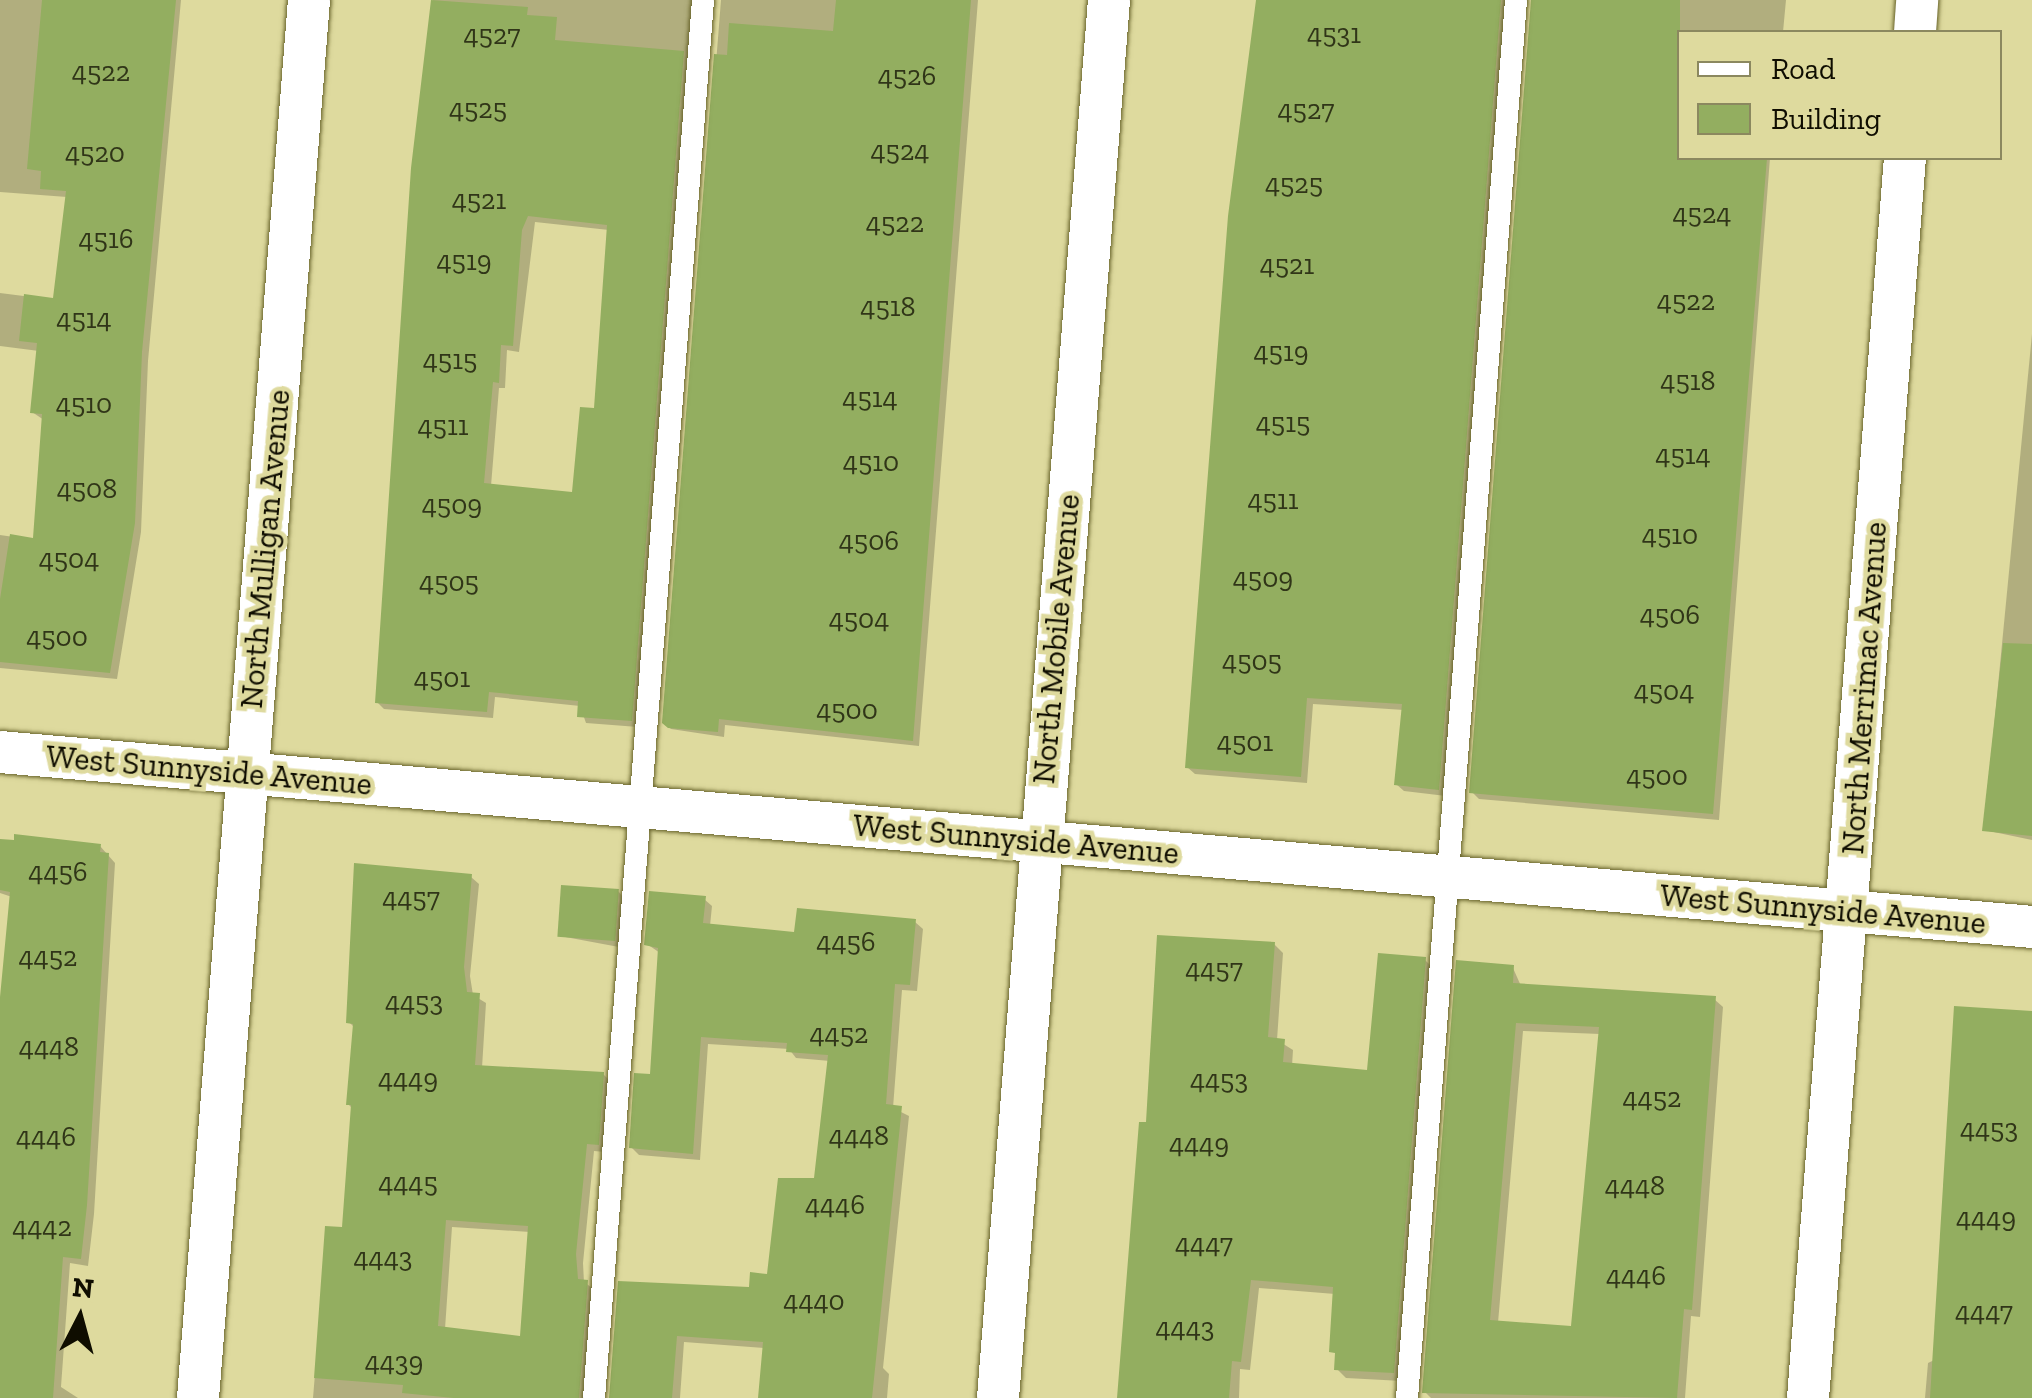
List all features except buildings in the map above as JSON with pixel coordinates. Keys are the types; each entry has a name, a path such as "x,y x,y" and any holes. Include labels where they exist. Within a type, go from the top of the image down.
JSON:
{"street":[{"name":"North Mulligan Avenue","path":"198,1398 308,0"},
{"name":"North Mobile Avenue","path":"998,1398 1039,842 1109,0"},
{"path":"1915,30 1918,0"},
{"name":"North Merrimac Avenue","path":"1808,1398 1905,160"},
{"name":"West Sunnyside Avenue","path":"0,752 2032,927"}],"lane":[{"path":"594,1398 644,807 703,0"},
{"path":"1407,1398 1516,0"}]}
